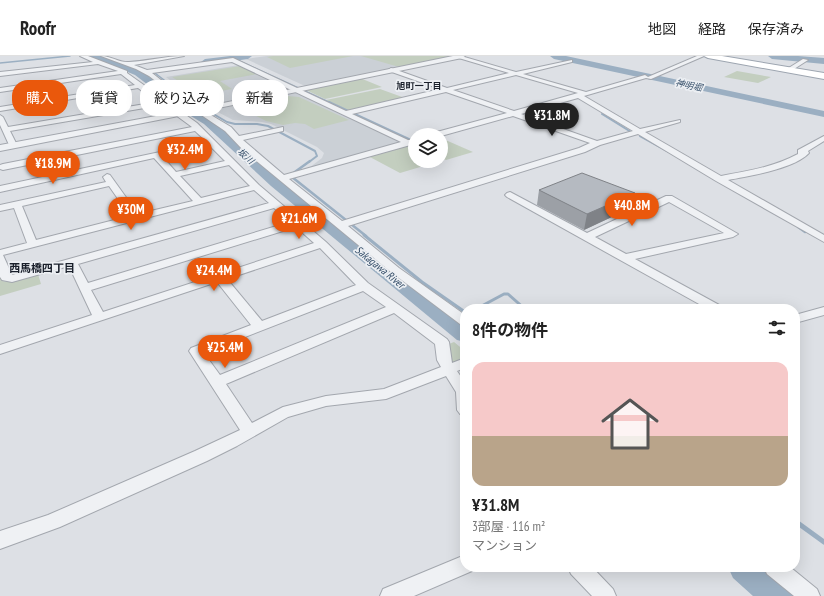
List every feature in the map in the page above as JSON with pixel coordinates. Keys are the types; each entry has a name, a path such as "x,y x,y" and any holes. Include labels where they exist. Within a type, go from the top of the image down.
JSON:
{"main road":[{"path":"708,56 824,76"}],"street":[{"path":"83,56 125,72 124,71 155,71 239,60 256,70 346,114 408,140"},
{"path":"104,56 124,71 139,86"},
{"path":"100,80 124,71 181,56"},
{"path":"224,105 459,56 581,94 640,133 824,239"},
{"path":"448,132 581,94 649,77 701,56"},
{"path":"143,71 227,57 263,69 305,88"},
{"path":"172,75 239,60"},
{"path":"789,70 805,60"},
{"path":"346,114 570,61"},
{"path":"0,74 100,62"},
{"path":"256,70 263,69"},
{"path":"391,70 597,143"},
{"path":"113,80 124,71"},
{"path":"143,71 156,80"},
{"path":"0,91 76,85"},
{"path":"132,86 139,86"},
{"path":"0,91 12,91"},
{"path":"0,109 12,106"},
{"path":"6,130 140,107"},
{"path":"0,148 170,116"},
{"path":"183,116 256,187 322,244 364,286 442,342 444,360 460,387"},
{"path":"207,116 228,129 237,139 289,177 346,223 395,270 460,317"},
{"path":"0,117 13,145"},
{"path":"346,223 582,150 597,143 640,133 678,121"},
{"path":"5,173 197,128"},
{"path":"237,139 280,129"},
{"path":"719,179 773,167 797,158 803,152 824,138"},
{"path":"5,173 100,167 212,143"},
{"path":"289,177 408,143"},
{"path":"156,155 199,202"},
{"path":"174,175 231,162"},
{"path":"100,167 136,218"},
{"path":"0,189 5,173"},
{"path":"0,208 111,183"},
{"path":"0,253 256,187"},
{"path":"510,195 708,304"},
{"path":"587,237 669,198 733,234 625,258"},
{"path":"17,204 33,245"},
{"path":"0,258 6,278 12,279 276,204"},
{"path":"84,288 297,223"},
{"path":"0,350 322,244"},
{"path":"72,262 99,317"},
{"path":"220,278 258,326"},
{"path":"248,431 218,382 196,351 364,286"},
{"path":"218,382 396,308"},
{"path":"800,318 824,311"},
{"path":"0,540 53,521 201,456 231,442 282,413 326,401 386,394 460,365"},
{"path":"390,596 460,566"},
{"path":"583,572 606,596"},
{"path":"780,572 810,596"}],"shaded area":[{"path":"267,56 453,56 305,86 246,59"},
{"path":"239,65 271,80 232,80 232,102 224,103 224,80 170,80 166,77"},
{"path":"296,92 400,143 305,171 322,158 324,153 317,147 271,124 233,120 224,115 224,108 232,106 232,116 288,116 288,94"}],"green space":[{"path":"353,56 290,68 267,57"},
{"path":"361,56 450,56 399,67"},
{"path":"240,66 258,74 224,80 177,80 172,77"},
{"path":"737,71 771,77 758,83 724,77"},
{"path":"360,78 382,87 325,99 306,90"},
{"path":"224,84 232,89 224,90"},
{"path":"380,89 405,98 350,111 326,100"},
{"path":"288,96 299,97 349,120 314,129 305,124 295,123 283,125 266,121 256,116 288,116"},
{"path":"448,141 473,152 448,159"},
{"path":"406,145 408,146 408,168 417,168 400,173 368,156"},
{"path":"0,273 2,281 9,282 38,274 41,284 0,296"},
{"path":"454,342 460,347 460,360 455,363 451,361 449,344"}],"building":[{"path":"582,173 635,193 587,214 539,190"}],"waterway":[{"path":"0,63 70,56"},
{"name":"Sakagawa River","path":"93,56 138,73 185,108 208,122 276,183 460,331"},
{"path":"205,62 248,56"},
{"name":"神明堀","path":"554,56 824,114"},
{"path":"772,56 824,61"},
{"path":"233,58 331,103"},
{"path":"151,70 164,80"},
{"path":"329,102 408,139"},
{"path":"602,114 631,132"},
{"path":"217,116 227,122 235,124 257,124 268,126 315,151 317,156 309,162"},
{"path":"640,136 669,152"},
{"path":"310,161 292,174 292,177 366,236"},
{"path":"798,227 805,232"},
{"path":"364,235 422,282 460,309"},
{"path":"485,304 504,294 508,294 519,304"},
{"path":"800,525 824,542"},
{"name":"Sakagawa River","path":"750,572 778,596"}],"district":[{"name":"旭町一丁目","path":"419,85"},
{"name":"西馬橋四丁目","path":"42,268"}],"water label":[{"name":"坂川","path":"246,156"}]}
